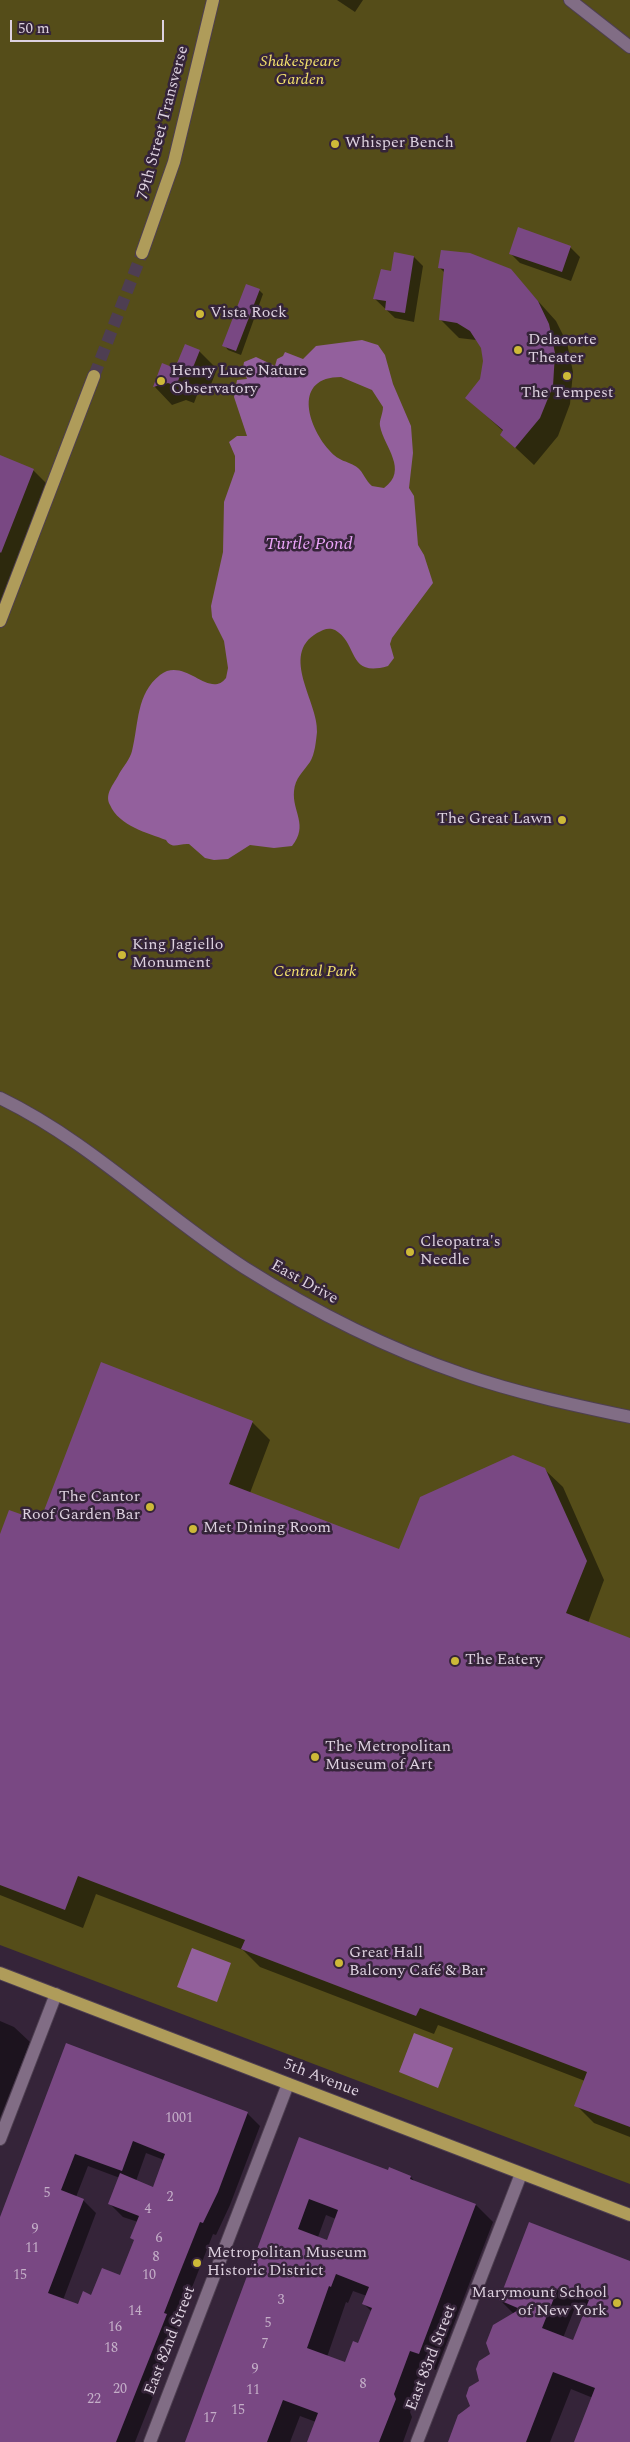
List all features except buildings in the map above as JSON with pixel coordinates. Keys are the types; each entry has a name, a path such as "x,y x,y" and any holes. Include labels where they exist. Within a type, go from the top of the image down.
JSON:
{"main road":[{"name":"79th Street Transverse","path":"142,253 174,162 213,0"},
{"path":"0,621 94,376"},
{"name":"5th Avenue","path":"0,1973 630,2215"}],"street":[{"path":"570,0 630,47"},
{"name":"East Drive","path":"0,1098 78,1143 244,1267 347,1326 431,1363 464,1374 564,1403 630,1417"},
{"path":"0,2139 56,1994"},
{"name":"East 82nd Street","path":"150,2442 288,2084"},
{"name":"East 83rd Street","path":"417,2442 520,2174"}],"green space":[{"name":"Central Park","path":"0,0 630,0 630,2184 0,1945"}],"water":[{"name":"Turtle Pond","path":"362,340 378,345 385,355 393,384 411,426 413,453 409,488 414,496 418,545 424,555 433,583 392,638 390,644 394,658 388,666 375,668 360,664 348,643 332,629 326,629 317,633 306,642 301,654 301,666 303,680 316,720 317,732 312,759 298,779 294,791 295,806 300,825 297,838 292,846 274,848 250,845 228,859 214,860 205,858 189,844 171,845 166,840 135,828 114,812 108,797 112,785 131,754 142,700 152,683 160,675 169,671 187,673 212,684 219,683 226,678 228,668 224,641 212,617 211,606 223,552 224,502 235,471 235,456 229,442 237,436 247,436 234,397 237,380 247,379 243,368 244,362 256,357 275,366 277,359 283,356 285,352 303,359 316,346","holes":["341,377 372,390 383,407 380,426 395,466 391,481 384,488 372,486 358,468 340,459 329,450 321,440 310,416 310,394 316,385 326,379"]},
{"path":"192,1948 231,1963 217,2002 177,1987"},
{"path":"414,2033 453,2048 438,2088 399,2072"}],"tunnel":[{"path":"94,376 142,253"}],"place":[{"name":"Whisper Bench","path":"335,144"},
{"name":"Vista Rock","path":"200,314"},
{"name":"Delacorte Theater","path":"518,350"},
{"name":"The Tempest","path":"567,376"},
{"name":"Henry Luce Nature Observatory","path":"161,381"},
{"name":"The Great Lawn","path":"562,820"},
{"name":"King Jagiello Monument","path":"122,955"},
{"name":"Cleopatra's Needle","path":"410,1252"},
{"name":"The Cantor Roof Garden Bar","path":"150,1507"},
{"name":"Met Dining Room","path":"193,1529"},
{"name":"The Eatery","path":"455,1661"},
{"name":"The Metropolitan Museum of Art","path":"315,1757"},
{"name":"Great Hall Balcony Café & Bar","path":"339,1963"},
{"name":"Metropolitan Museum Historic District","path":"197,2263"},
{"name":"Marymount School of New York","path":"617,2303"}],"park label":[{"name":"Shakespeare Garden","path":"300,72"}]}
